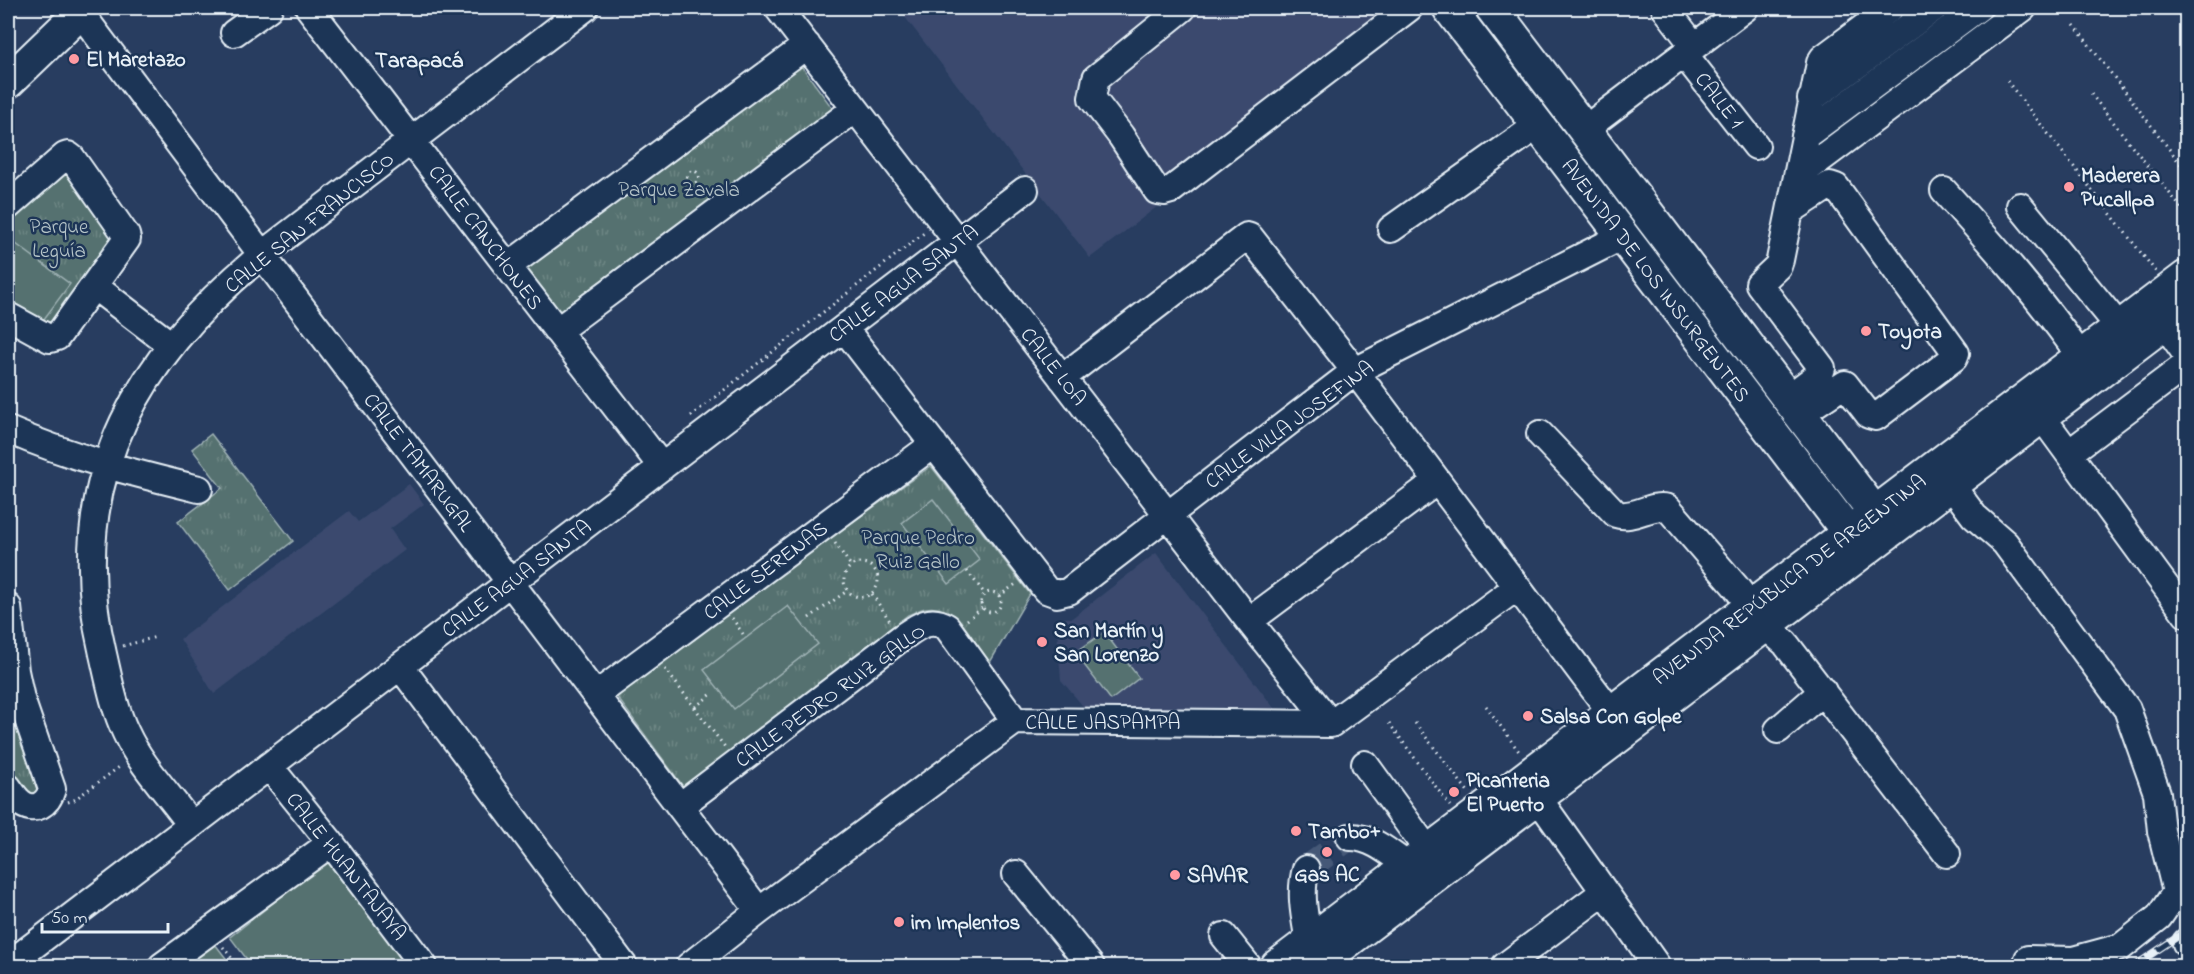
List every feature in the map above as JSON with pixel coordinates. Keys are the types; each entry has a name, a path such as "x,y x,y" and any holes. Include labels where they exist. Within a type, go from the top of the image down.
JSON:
{"main road":[{"name":"AVENIDA DE LOS INSURGENTES","path":"1449,8 1856,542"},
{"name":"AVENIDA DE LOS INSURGENTES","path":"1492,8 1586,129 1882,523"},
{"path":"8,82 83,10"},
{"name":"AVENIDA REPÚBLICA DE ARGENTINA","path":"1300,959 1882,523 2081,357 2120,328 2177,300"},
{"name":"AVENIDA REPÚBLICA DE ARGENTINA","path":"1882,523 1951,485 2042,417 2177,300"},
{"name":"AVENIDA REPÚBLICA DE ARGENTINA","path":"1427,863 1474,818 1535,785"}],"street":[{"path":"234,33 269,8"},
{"name":"CALLE CANCHONES","path":"309,8 662,467"},
{"name":"CALLE SAN FRANCISCO","path":"192,825 138,754 126,733 114,701 95,620 91,570 92,532 105,466 136,395 171,345 232,280 585,8"},
{"name":"CALLE LOA","path":"777,8 1249,621 1331,724"},
{"path":"1183,8 1096,78 1093,88 1092,98 1121,136 1157,191 1164,192 1180,183 1409,8"},
{"name":"CALLE 1","path":"1665,8 1689,50 1756,146"},
{"path":"1586,129 1745,8"},
{"path":"1794,406 1822,368 1759,284 1778,266 1798,175 1811,99 1823,57 1890,8"},
{"path":"1811,99 1934,8"},
{"path":"1805,136 1978,8"},
{"path":"1798,175 2023,8"},
{"name":"CALLE TAMARUGAL","path":"83,10 262,255 759,911"},
{"path":"508,266 807,45"},
{"path":"557,331 855,109"},
{"path":"1391,229 1538,125"},
{"path":"8,206 64,156 68,155 126,235 125,242 54,339 10,325"},
{"path":"1790,212 1830,185 1836,187 1956,353 1954,358 1876,417 1869,415 1845,384 1794,406"},
{"name":"CALLE AGUA SANTA","path":"16,956 192,825 1025,190"},
{"path":"1944,191 2003,256 2064,332 2081,357"},
{"path":"2020,206 2120,328"},
{"path":"1062,378 1247,236 1250,237 1619,722"},
{"name":"CALLE VILLA JOSEFINA","path":"934,444 1046,590 1057,594 1069,591 1354,371 1623,236"},
{"path":"94,286 171,345"},
{"path":"2177,300 2187,354"},
{"path":"844,328 934,444"},
{"path":"2069,453 2187,365"},
{"path":"2042,417 2187,614"},
{"path":"8,430 62,452 105,466 199,489"},
{"path":"1540,434 1616,514 1623,516 1660,506 1668,508 1758,616 1785,643 1947,854"},
{"name":"CALLE SERENAS","path":"596,695 934,444"},
{"path":"1249,621 1437,481"},
{"path":"1951,485 1974,516 2005,543 2127,709 2157,793 2161,831 2176,892 2159,917 2121,947 2073,960 2028,959"},
{"path":"1331,724 1517,587"},
{"path":"8,607 19,690 52,789 50,797 39,807 32,808 20,803 8,786"},
{"name":"CALLE PEDRO RUIZ GALLO","path":"680,806 923,623 939,622 947,627 1016,721"},
{"path":"400,666 624,966"},
{"path":"1778,730 1823,691"},
{"name":"CALLE JASPAMPA","path":"689,966 759,911 1016,721 1331,724"},
{"path":"1365,764 1427,863"},
{"name":"CALLE HUANTAJAYA","path":"269,766 332,843 424,966"},
{"path":"1535,785 1604,892 1657,966"},
{"path":"1350,837 1362,837 1382,848 1427,863"},
{"path":"162,966 332,843"},
{"path":"1300,959 1303,879 1306,869"},
{"path":"1016,874 1091,966"},
{"path":"1505,966 1604,892"},
{"path":"1224,936 1248,966"}],"path":[{"path":"2074,25 2187,171"},
{"path":"2007,81 2177,300"},
{"path":"2091,94 2187,214"},
{"path":"690,171 698,172 699,180 688,182 687,174 690,171"},
{"path":"684,421 940,219"},
{"path":"823,526 851,566"},
{"path":"862,562 873,567 879,578 872,594 856,597 847,591 844,580 851,566 862,562"},
{"path":"967,571 985,594"},
{"path":"809,618 847,591"},
{"path":"993,592 999,596 1002,602 997,611 987,612 982,608 981,602 985,594 993,592"},
{"path":"872,594 901,638"},
{"path":"102,652 156,638"},
{"path":"653,653 737,763"},
{"path":"694,707 713,693"},
{"path":"1486,706 1535,785"},
{"path":"1389,723 1474,818"},
{"path":"1416,723 1474,818"},
{"path":"50,797 62,804 74,800 138,754"},
{"path":"211,931 238,966"}],"shaded area":[{"path":"898,8 1417,8 1090,258"},
{"path":"409,484 424,504 390,529 405,550 214,694 180,639 349,511 358,522"},
{"path":"1156,553 1277,712 1087,711 1061,680 1056,618 1072,618"}],"green space":[{"path":"1460,8 1476,8 1632,213 1622,220"},
{"name":"Parque Zavala","path":"800,64 833,109 557,313 524,268"},
{"name":"Parque Leguía","path":"69,167 119,235 52,332 8,308 8,216"},
{"path":"1635,218 1831,471 1819,478 1627,223"},
{"path":"8,238 70,284 41,323 8,299"},
{"path":"211,434 293,541 230,590 178,522 222,488 192,449"},
{"name":"Parque Pedro Ruiz Gallo","path":"931,466 1030,594 989,664 971,635 956,618 937,608 919,610 908,615 685,789 614,693"},
{"path":"933,499 980,560 949,584 902,523"},
{"path":"788,606 818,644 734,709 704,670"},
{"path":"1104,632 1139,678 1111,700 1075,653"},
{"path":"8,692 45,794 34,802 8,775"},
{"path":"327,860 408,966 252,966 230,937"},
{"path":"215,944 232,966 184,966"}],"tunnel":[{"path":"1306,869 1350,837"}],"railway":[{"path":"2134,966 2186,931"}],"place":[{"name":"El Maretazo","path":"74,59"},
{"name":"Maderera Pucallpa","path":"2069,187"},
{"name":"Toyota","path":"1866,331"},
{"name":"San Martín y San Lorenzo","path":"1042,642"},
{"name":"Salsa Con Golpe","path":"1528,716"},
{"name":"Picanteria El Puerto","path":"1454,792"},
{"name":"Tambo+","path":"1296,831"},
{"name":"Gas AC","path":"1327,852"},
{"name":"SAVAR","path":"1175,875"},
{"name":"im Implentos","path":"899,922"}],"district":[{"name":"Tarapacá","path":"419,59"}]}
